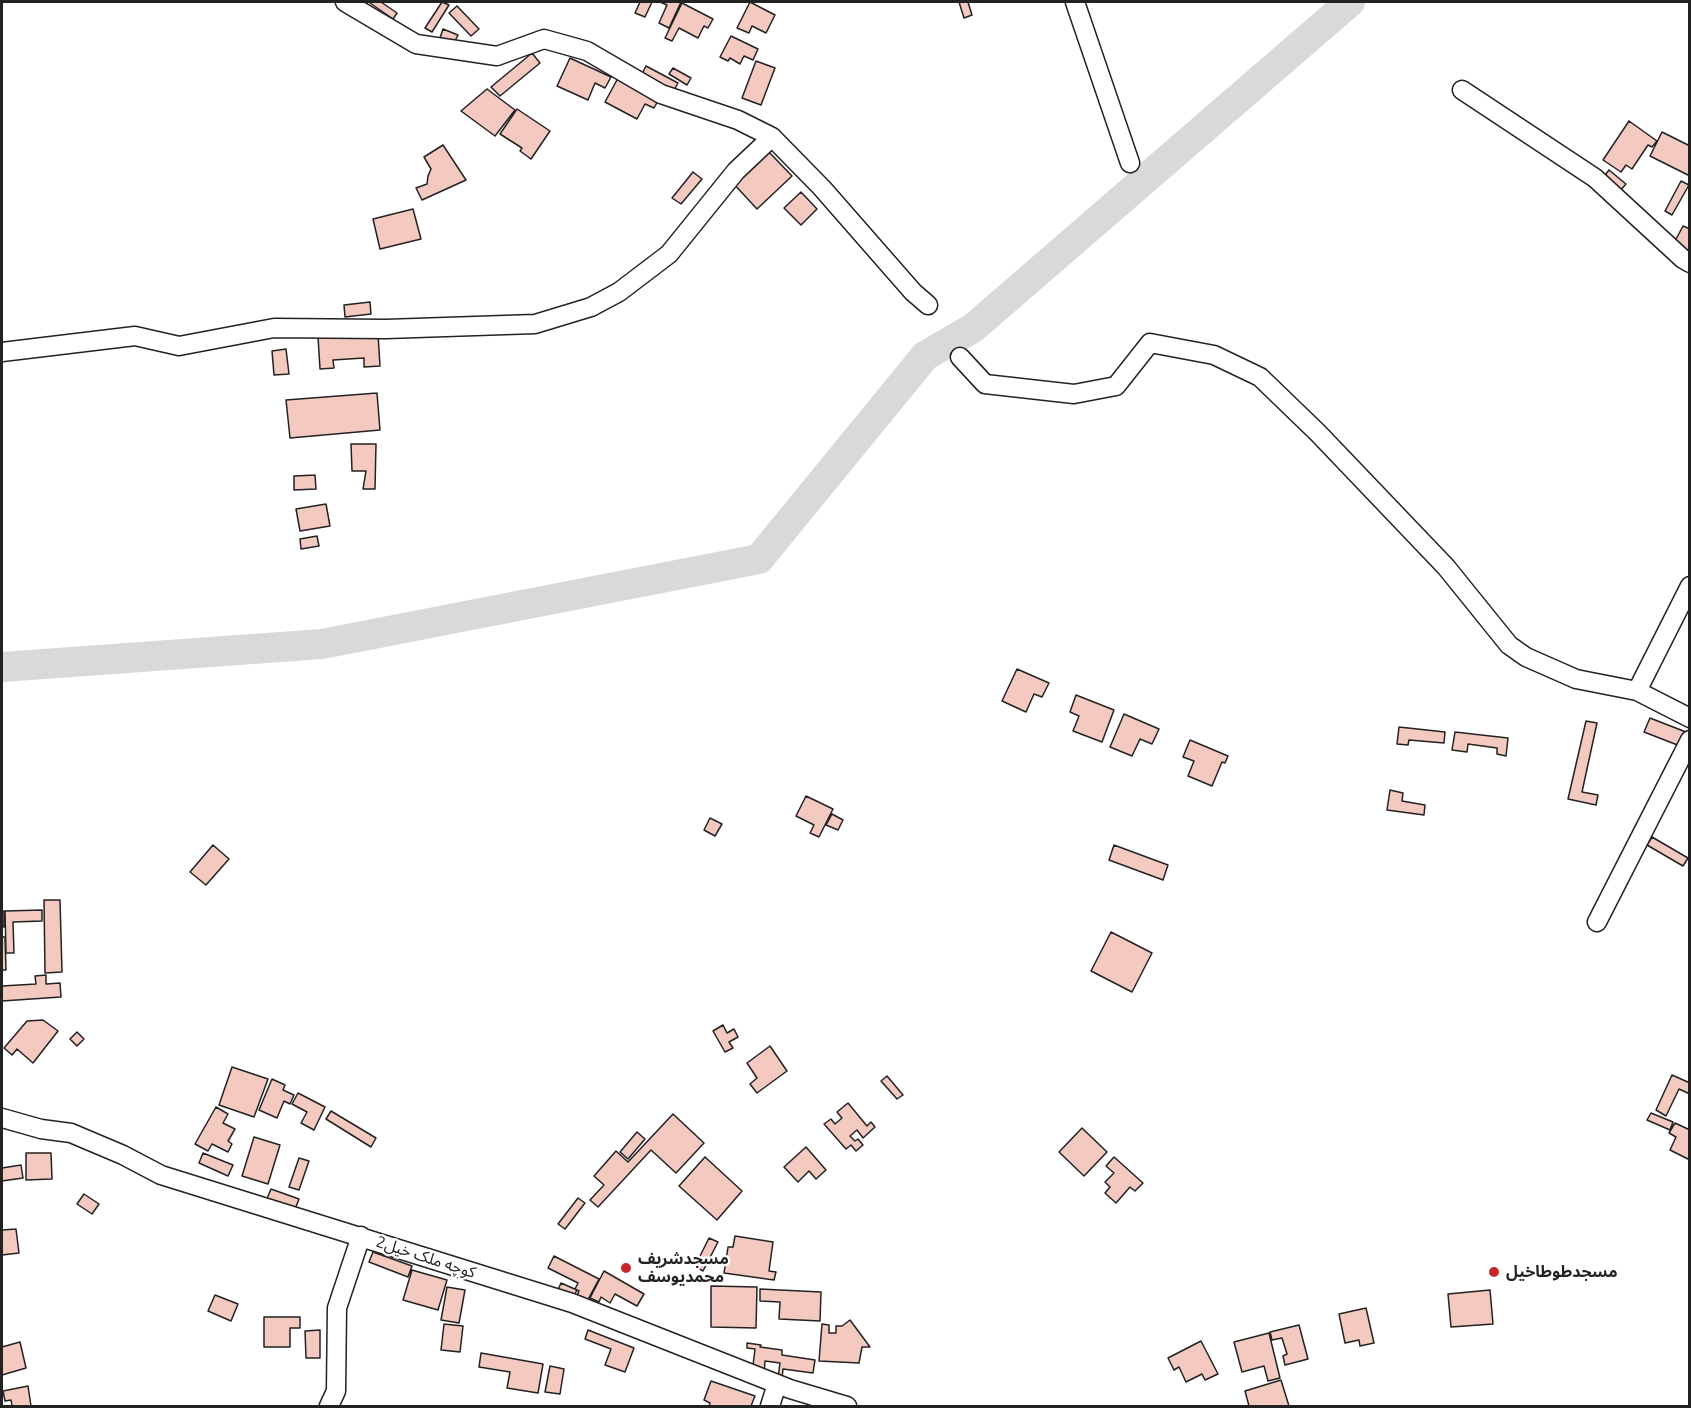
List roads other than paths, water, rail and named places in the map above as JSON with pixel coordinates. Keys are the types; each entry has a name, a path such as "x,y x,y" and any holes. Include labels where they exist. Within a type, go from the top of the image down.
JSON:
{"street":[{"path":"345,2 416,44 497,56 544,39 587,51 660,94 738,120 772,137 822,188 913,292 928,305"},
{"path":"1074,2 1130,163"},
{"path":"1462,90 1595,178 1689,263"},
{"path":"2,352 135,336 179,346 274,328 386,329 535,324 591,307 619,292 669,254 736,171 772,137"},
{"path":"960,357 985,384 1074,393 1116,386 1150,343 1214,355 1260,377 1318,433 1446,567 1509,645 1526,657 1576,679 1637,691 1689,718"},
{"path":"1637,691 1689,586"},
{"path":"1597,922 1689,740"},
{"name":"کوچه ملک خیل2","path":"2,1118 41,1129 71,1133 123,1155 160,1175 572,1303 777,1384 847,1407"},
{"path":"329,1407 336,1390 337,1308 361,1236"},
{"path":"770,1407 777,1384"}],"waterway":[{"path":"2,667 322,644 759,559 925,356 973,328 1350,2"}],"place":[{"name":"مسجدشریف محمدیوسف","path":"626,1268"},
{"name":"مسجدطوطاخیل","path":"1494,1272"}]}
